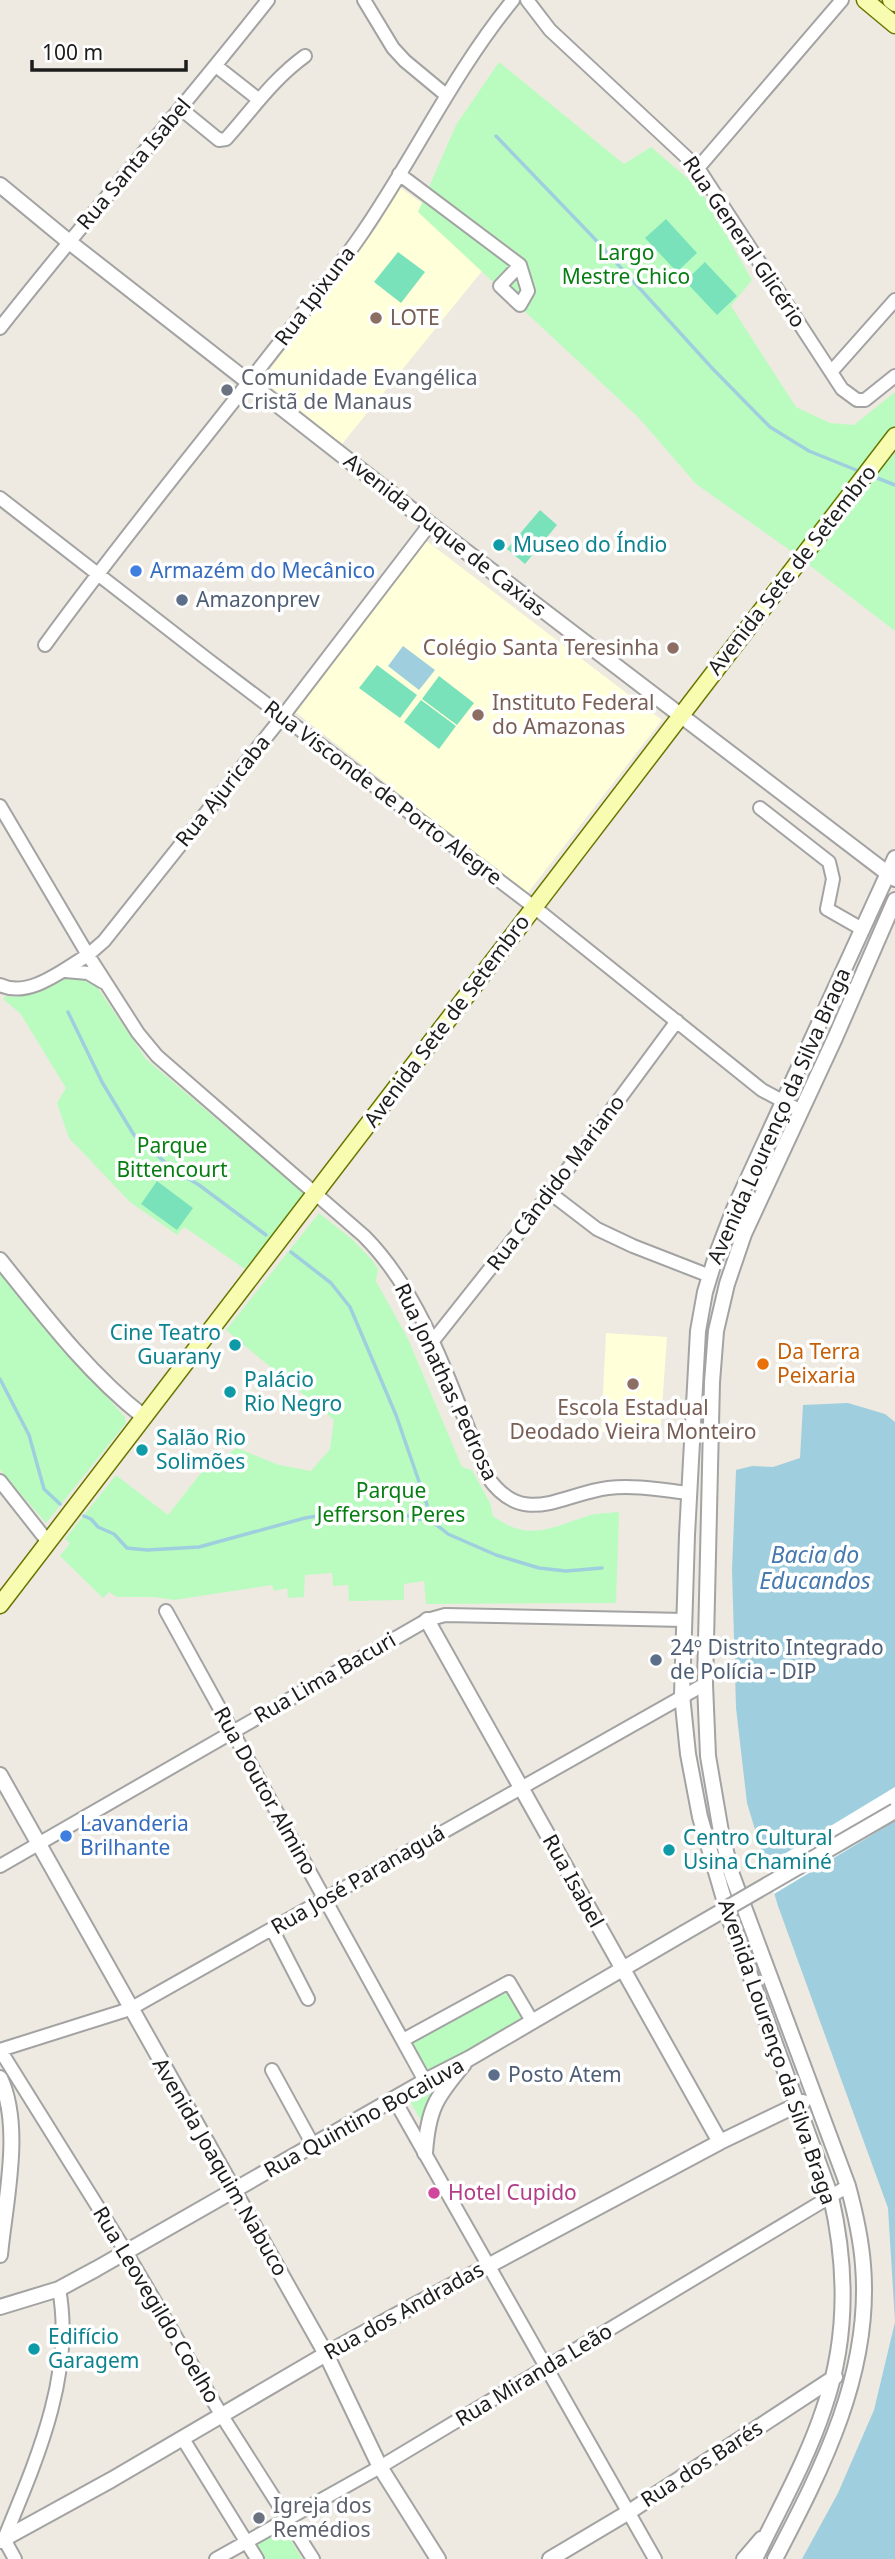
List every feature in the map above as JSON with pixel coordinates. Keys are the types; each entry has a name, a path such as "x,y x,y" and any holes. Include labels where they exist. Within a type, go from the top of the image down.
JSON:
{"main road":[{"path":"865,0 895,25"},
{"name":"Avenida Sete de Setembro","path":"0,1605 895,436"}],"street":[{"name":"Rua Santa Isabel","path":"0,328 268,0"},
{"path":"364,0 399,54 446,95"},
{"name":"Rua Ipixuna","path":"46,645 98,572 249,382 364,231 446,95 488,31 513,0"},
{"name":"Rua General Glicério","path":"527,0 550,30 698,168 842,389 856,400 865,400 895,376"},
{"path":"698,168 842,0"},
{"path":"181,109 223,140 234,131 258,99 280,76 305,56"},
{"path":"216,66 258,99"},
{"path":"399,174 520,265"},
{"name":"Avenida Duque de Caxias","path":"0,185 68,242 430,524 891,876"},
{"path":"831,372 895,300"},
{"name":"Rua Visconde de Porto Alegre","path":"0,498 534,907 762,1090 801,1111"},
{"name":"Rua Ajuricaba","path":"0,985 18,989 32,986 89,957 104,941 283,716 430,524"},
{"name":"Rua Jonathas Pedrosa","path":"0,806 89,957 138,1033 157,1056 364,1236 388,1262 432,1342 487,1476 495,1489 505,1497 530,1506 559,1502 594,1490 610,1488 631,1487 689,1493"},
{"path":"760,808 829,862 833,879 827,909 862,929"},
{"name":"Avenida Lourenço da Silva Braga","path":"755,2559 815,2434 834,2378 841,2334 843,2289 839,2233 831,2197 731,1923 706,1842 693,1785 682,1695 697,1341 710,1276 734,1209 862,929 891,876 895,858"},
{"name":"Avenida Lourenço da Silva Braga","path":"775,2559 833,2439 850,2395 862,2331 863,2267 859,2230 848,2186 751,1928 729,1864 713,1794 708,1756 705,1684 712,1382 716,1331 726,1284 752,1217 895,900"},
{"path":"62,971 88,973 108,987"},
{"name":"Rua Cândido Mariano","path":"432,1342 551,1193 677,1021"},
{"path":"551,1193 597,1229 710,1276"},
{"path":"734,1209 752,1217"},
{"path":"0,1260 66,1341 144,1417"},
{"path":"0,1481 48,1542"},
{"path":"687,1535 709,1535"},
{"name":"Rua Doutor Almino","path":"166,1611 425,2081"},
{"name":"Rua Lima Bacuri","path":"0,1866 427,1620 445,1615 685,1620"},
{"name":"Rua Isabel","path":"427,1620 720,2142"},
{"name":"Rua José Paranaguá","path":"0,2050 130,2009 705,1684"},
{"name":"Avenida Joaquim Nabuco","path":"0,1775 326,2354 380,2467 438,2559"},
{"name":"Rua Quintino Bocaiuva","path":"0,2308 59,2288 126,2252 470,2058 895,1811"},
{"path":"272,1929 308,1999"},
{"path":"403,2040 509,1982 532,2021"},
{"name":"Rua Leovegildo Coelho","path":"0,2050 126,2252 222,2416 313,2559"},
{"path":"425,2153 426,2133 433,2106 470,2058"},
{"path":"272,2070 313,2145"},
{"path":"0,2078 8,2101 12,2135 0,2255"},
{"name":"Rua dos Andradas","path":"2,2540 183,2439 326,2354 720,2142 816,2095"},
{"path":"394,2099 655,2559"},
{"name":"Rua Miranda Leão","path":"216,2559 288,2516 380,2467 848,2186"},
{"path":"15,2559 2,2540 43,2440 60,2371 64,2333 59,2288"},
{"name":"Rua dos Barés","path":"550,2559 629,2512 834,2378 855,2371"},
{"path":"183,2439 257,2559"},
{"path":"743,2559 770,2527"}],"shaded area":[{"name":"LOTE","path":"398,186 495,255 342,444 262,380 376,228"},
{"name":"Instituto Federal do Amazonas","path":"424,539 662,720 527,894 294,711"},
{"name":"Escola Estadual Deodado Vieira Monteiro","path":"606,1333 667,1337 660,1434 601,1432"}],"green space":[{"name":"Largo Mestre Chico","path":"499,62 624,164 651,147 700,189 752,280 731,306 796,407 830,423 854,425 895,392 895,631 791,551 696,484 638,417 418,212 456,125"},
{"path":"666,219 697,253 677,272 645,238"},
{"path":"398,252 425,272 401,303 374,282"},
{"path":"705,262 737,296 717,315 685,281"},
{"path":"540,510 557,525 525,564 507,549"},
{"path":"377,665 417,695 400,718 359,688"},
{"path":"439,676 474,703 457,725 422,699"},
{"path":"421,700 456,726 439,749 404,722"},
{"name":"Parque Bittencourt","path":"67,975 91,978 146,1059 305,1194 245,1269 184,1227 177,1235 130,1202 69,1138 57,1103 66,1088 20,1013 3,999 6,996 16,997"},
{"path":"157,1181 193,1208 177,1230 141,1204"},
{"name":"Parque Jefferson Peres","path":"319,1213 353,1240 378,1269 376,1281 408,1339 462,1467 472,1470 490,1503 493,1516 517,1529 529,1531 551,1528 591,1515 619,1512 616,1603 426,1604 424,1581 404,1584 404,1600 349,1601 348,1585 333,1586 332,1573 305,1575 304,1597 288,1598 287,1588 274,1591 272,1585 174,1600 117,1597 109,1592 103,1598 60,1556 70,1543 65,1539 116,1475 168,1515 204,1469 237,1448 279,1465 311,1471 330,1449 334,1420 226,1330"},
{"path":"0,1270 125,1417 126,1423 46,1523 0,1470"},
{"path":"510,1983 528,2015 427,2074 409,2042"},
{"path":"441,2082 424,2126 410,2101"},
{"path":"284,2529 302,2559 264,2559 256,2545"}],"water":[{"path":"403,646 435,670 419,690 388,666"},
{"name":"Bacia do Educandos","path":"848,1403 885,1414 895,1422 895,2322 888,2208 778,1906 747,1803 736,1708 732,1570 736,1470 752,1466 773,1467 800,1458 803,1405"},
{"path":"895,2322 895,2559 802,2559 838,2493 874,2410"}],"pier":[{"path":"895,1787 895,1821 774,1894 766,1865"}],"waterway":[{"path":"496,136 770,427 809,451 861,472"},
{"path":"872,476 895,485"},
{"path":"68,1012 102,1082 134,1135 174,1170 199,1185 266,1235"},
{"path":"291,1252 331,1283 350,1307 396,1415 433,1522"},
{"path":"0,1379 29,1435 44,1489 60,1504"},
{"path":"84,1516 98,1527 114,1534 127,1548 147,1550 199,1547 305,1518 378,1509 433,1522 448,1534 496,1555 539,1568 566,1571 602,1568"}],"place":[{"name":"LOTE","path":"376,318"},
{"name":"Comunidade Evangélica Cristã de Manaus","path":"227,390"},
{"name":"Museo do Índio","path":"499,545"},
{"name":"Armazém do Mecânico","path":"136,571"},
{"name":"Amazonprev","path":"182,600"},
{"name":"Colégio Santa Teresinha","path":"673,648"},
{"name":"Instituto Federal do Amazonas","path":"478,715"},
{"name":"Cine Teatro Guarany","path":"235,1345"},
{"name":"Da Terra Peixaria","path":"763,1364"},
{"name":"Escola Estadual Deodado Vieira Monteiro","path":"633,1384"},
{"name":"Palácio Rio Negro","path":"230,1392"},
{"name":"Salão Rio Solimões","path":"142,1450"},
{"name":"24º Distrito Integrado de Polícia - DIP","path":"656,1660"},
{"name":"Lavanderia Brilhante","path":"66,1836"},
{"name":"Centro Cultural Usina Chaminé","path":"669,1850"},
{"name":"Posto Atem","path":"494,2075"},
{"name":"Hotel Cupido","path":"434,2193"},
{"name":"Edifício Garagem","path":"34,2349"},
{"name":"Igreja dos Remédios","path":"259,2518"}]}
